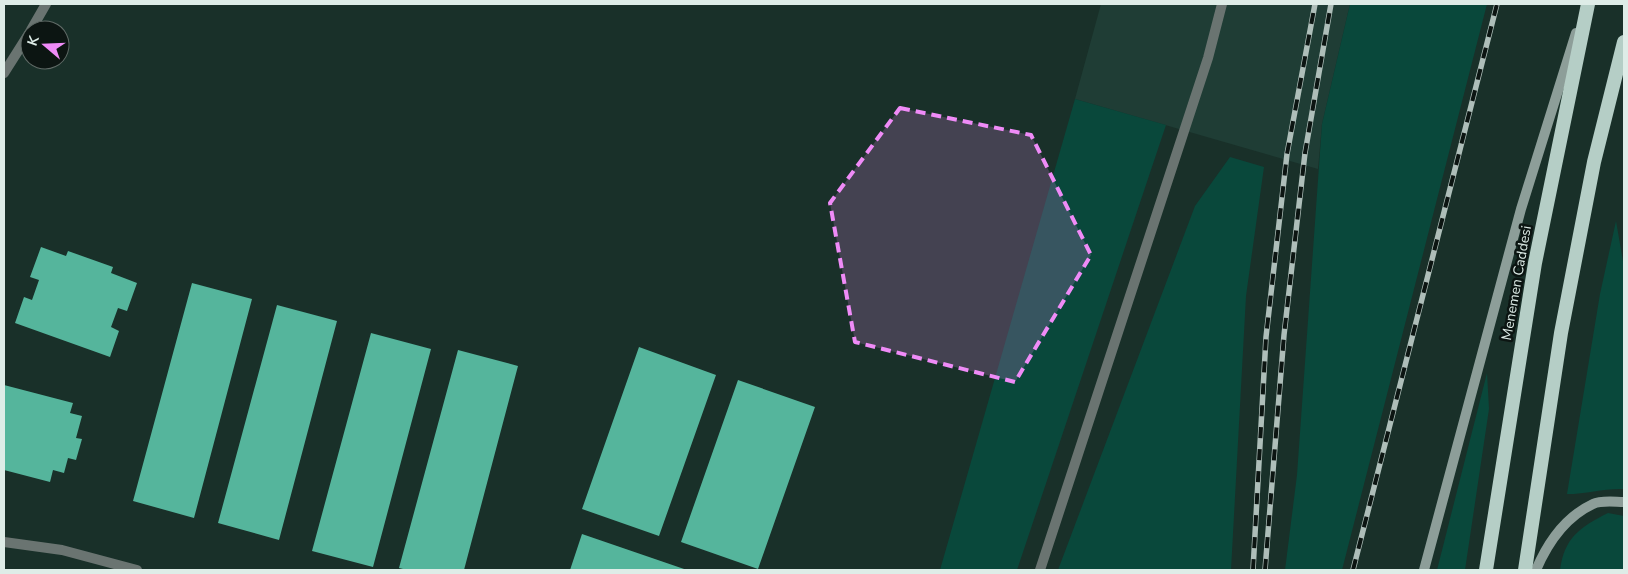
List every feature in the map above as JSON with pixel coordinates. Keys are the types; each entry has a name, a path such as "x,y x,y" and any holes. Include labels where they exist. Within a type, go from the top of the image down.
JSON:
{"highway":[{"name":"Menemen Caddesi","path":"1486,570 1535,263 1586,4"},
{"path":"1525,570 1561,333 1594,162 1624,42"}],"main road":[{"path":"1424,570 1521,209 1586,4"},
{"path":"1536,570 1544,552 1562,526 1595,503 1624,502"}],"street":[{"path":"37,20 46,4"},
{"path":"1040,570 1208,58 1222,4"},
{"path":"4,73 20,48"},
{"path":"4,542 62,550 137,570"}],"highlighted area":[{"path":"900,108 1031,135 1091,255 1015,382 855,342 830,203"}],"shaded area":[{"path":"1101,4 1350,4 1322,124 1318,169 1075,99"},
{"path":"1350,4 1487,4 1342,570 1285,570 1297,475 1322,124"},
{"path":"1075,99 1166,125 1017,570 940,570"},
{"path":"1230,157 1264,167 1246,296 1231,570 1058,570 1195,206"},
{"path":"1616,221 1624,267 1624,489 1567,494 1600,294"},
{"path":"1487,373 1489,409 1465,570 1437,570"},
{"path":"1608,513 1624,516 1624,570 1560,570 1565,550 1575,535 1589,523"}],"building":[{"path":"41,247 66,256 68,251 113,267 111,273 137,283 127,311 118,308 111,327 119,331 110,357 15,323 24,297 32,300 39,280 30,277"},
{"path":"192,283 252,299 194,518 133,501"},
{"path":"277,305 337,321 279,540 218,523"},
{"path":"371,333 431,349 373,567 312,551"},
{"path":"639,347 716,375 659,536 582,509"},
{"path":"458,350 518,366 464,570 407,570 399,568"},
{"path":"738,380 815,407 758,569 681,542"},
{"path":"4,385 73,403 70,413 82,416 76,438 82,439 76,460 68,458 64,473 53,470 50,482 4,470"},
{"path":"582,534 687,570 570,570"}],"railway":[{"path":"1253,570 1266,337 1287,154 1315,4"},
{"path":"1265,570 1284,335 1305,153 1331,4"},
{"path":"1353,570 1497,4"}]}
